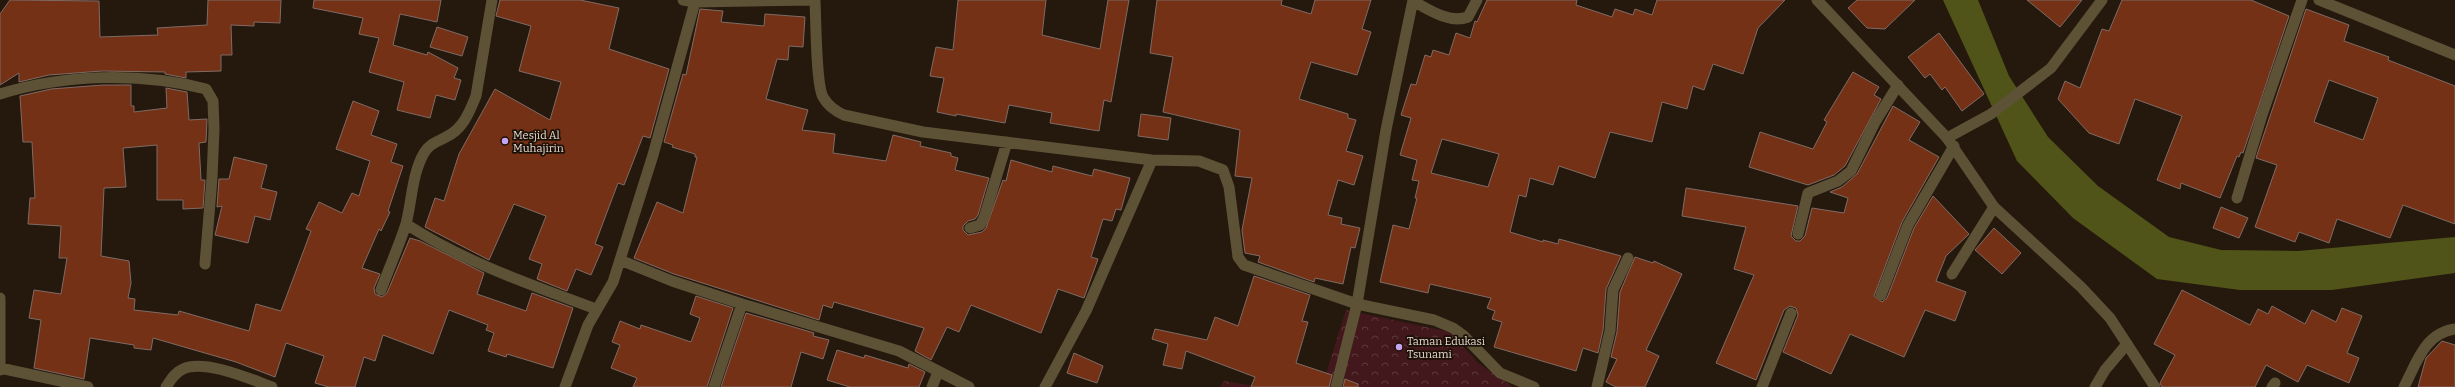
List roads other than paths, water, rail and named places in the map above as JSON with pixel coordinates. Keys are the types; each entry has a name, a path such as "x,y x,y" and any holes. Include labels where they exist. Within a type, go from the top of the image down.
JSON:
{"street":[{"path":"381,290 406,224 416,171 423,154 433,143 448,137 460,126 470,112 476,96 492,0"},
{"path":"683,0 695,2 814,0 820,90 825,100 835,111 844,115 923,132 1152,160 1199,161 1223,170 1229,187 1238,257 1244,265 1357,304 1434,320 1453,328 1464,336 1500,373 1534,387"},
{"path":"1336,387 1357,304 1386,130 1413,0 1436,14 1458,19 1468,17 1477,0"},
{"path":"1817,0 1951,142 1994,207 2081,287 2110,318 2155,387"},
{"path":"1881,295 1908,225 1951,142 1991,114 2051,68 2102,0"},
{"path":"2237,198 2262,115 2302,0"},
{"path":"2319,0 2455,55"},
{"path":"565,387 596,309 607,295 620,260 653,155 695,2"},
{"path":"0,94 29,85 112,78 173,83 200,88 209,92 213,101 214,129 205,264"},
{"path":"1798,234 1808,193 1838,181 1851,171 1875,122 1898,85"},
{"path":"970,228 980,225 984,218 1007,142"},
{"path":"1045,387 1086,311 1152,160"},
{"path":"1952,274 1994,207"},
{"path":"406,224 426,237 492,271 596,309"},
{"path":"1597,387 1610,331 1610,307 1613,290 1628,258"},
{"path":"620,260 672,281 742,304 899,351 969,387"},
{"path":"0,298 0,369 88,387"},
{"path":"714,387 742,304"},
{"path":"1762,387 1791,313"},
{"path":"2404,387 2431,339 2441,331 2455,329"},
{"path":"2095,387 2105,370 2127,344"},
{"path":"166,387 178,372 197,366 228,372 272,387"},
{"path":"932,387 938,372"}],"place":[{"name":"Mesjid Al Muhajirin","path":"505,141"},
{"name":"Taman Edukasi Tsunami","path":"1399,347"}]}
